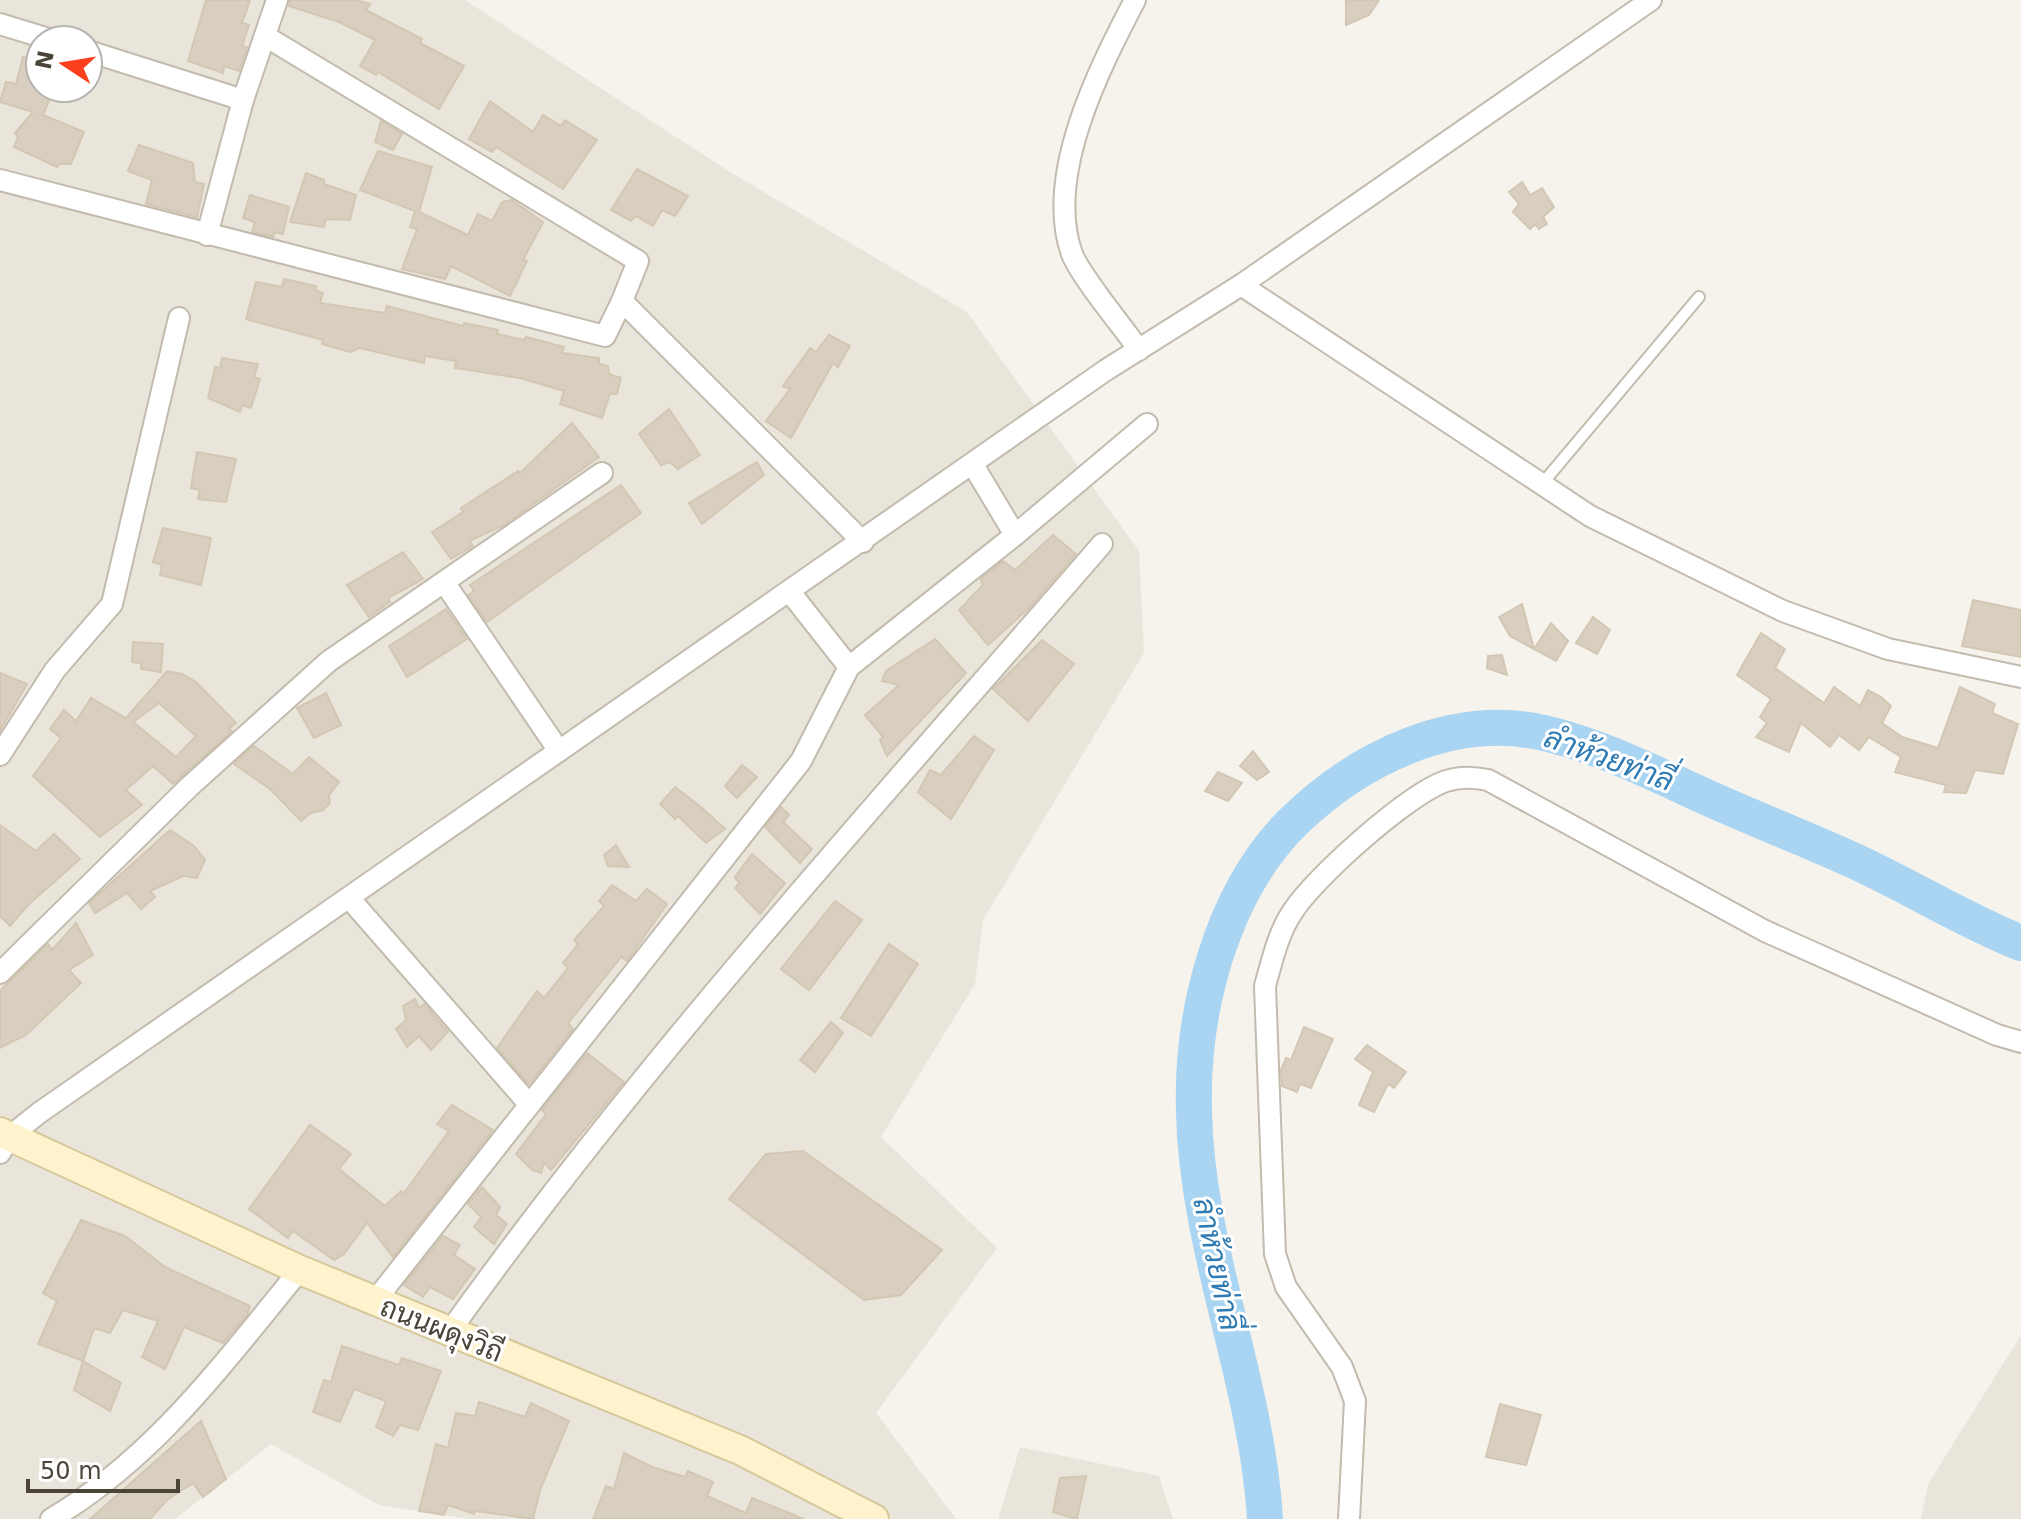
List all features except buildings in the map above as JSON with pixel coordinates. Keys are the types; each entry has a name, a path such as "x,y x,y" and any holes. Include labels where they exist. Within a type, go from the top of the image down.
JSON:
{"main road":[{"name":"ถนนผดุงวิถี","path":"2,1139 374,1302 740,1450 874,1519"}],"street":[{"path":"207,235 243,100 277,0"},
{"path":"1135,0 1106,56 1070,156 1064,213 1073,256 1139,350"},
{"path":"2,1139 1139,350 1241,285 1651,0"},
{"path":"0,24 24,31"},
{"path":"0,180 605,336 638,261 265,36"},
{"path":"104,56 243,100"},
{"path":"1241,285 1590,516 1783,611 1888,649 2021,677"},
{"path":"622,301 863,542"},
{"path":"0,755 55,670 112,604 179,318"},
{"path":"374,1302 801,761 849,667 1015,535 1147,424"},
{"path":"973,465 1015,535"},
{"path":"0,973 190,786 329,661 602,473"},
{"path":"450,1331 506,1253 648,1074 886,791 1102,544"},
{"path":"444,582 559,751"},
{"path":"790,592 849,667"},
{"path":"1349,1519 1355,1401 1342,1367 1286,1287 1275,1254 1265,986 1276,946 1291,913 1308,890 1416,795 1447,781 1469,776 1488,780 1765,931 1997,1035 2021,1042"},
{"path":"350,899 529,1104"},
{"path":"51,1519 78,1503 170,1427 300,1270"}],"lane":[{"path":"1542,484 1699,297"}],"shaded area":[{"path":"0,0 465,0 730,172 967,312 1139,551 1144,653 983,920 975,984 881,1137 997,1248 876,1413 956,1519 469,1519 379,1505 271,1444 175,1519 0,1519"},
{"path":"2021,1335 2021,1519 1921,1519 1928,1484"},
{"path":"1020,1447 1159,1476 1173,1519 998,1519"}],"waterway":[{"name":"ลำห้วยท่าลี่","path":"1265,1519 1251,1417 1205,1215 1198,1164 1194,1074 1205,995 1229,918 1269,850 1294,821 1319,799 1377,760 1441,735 1475,729 1509,728 1544,733 1610,754 1826,848 2021,943"}]}
